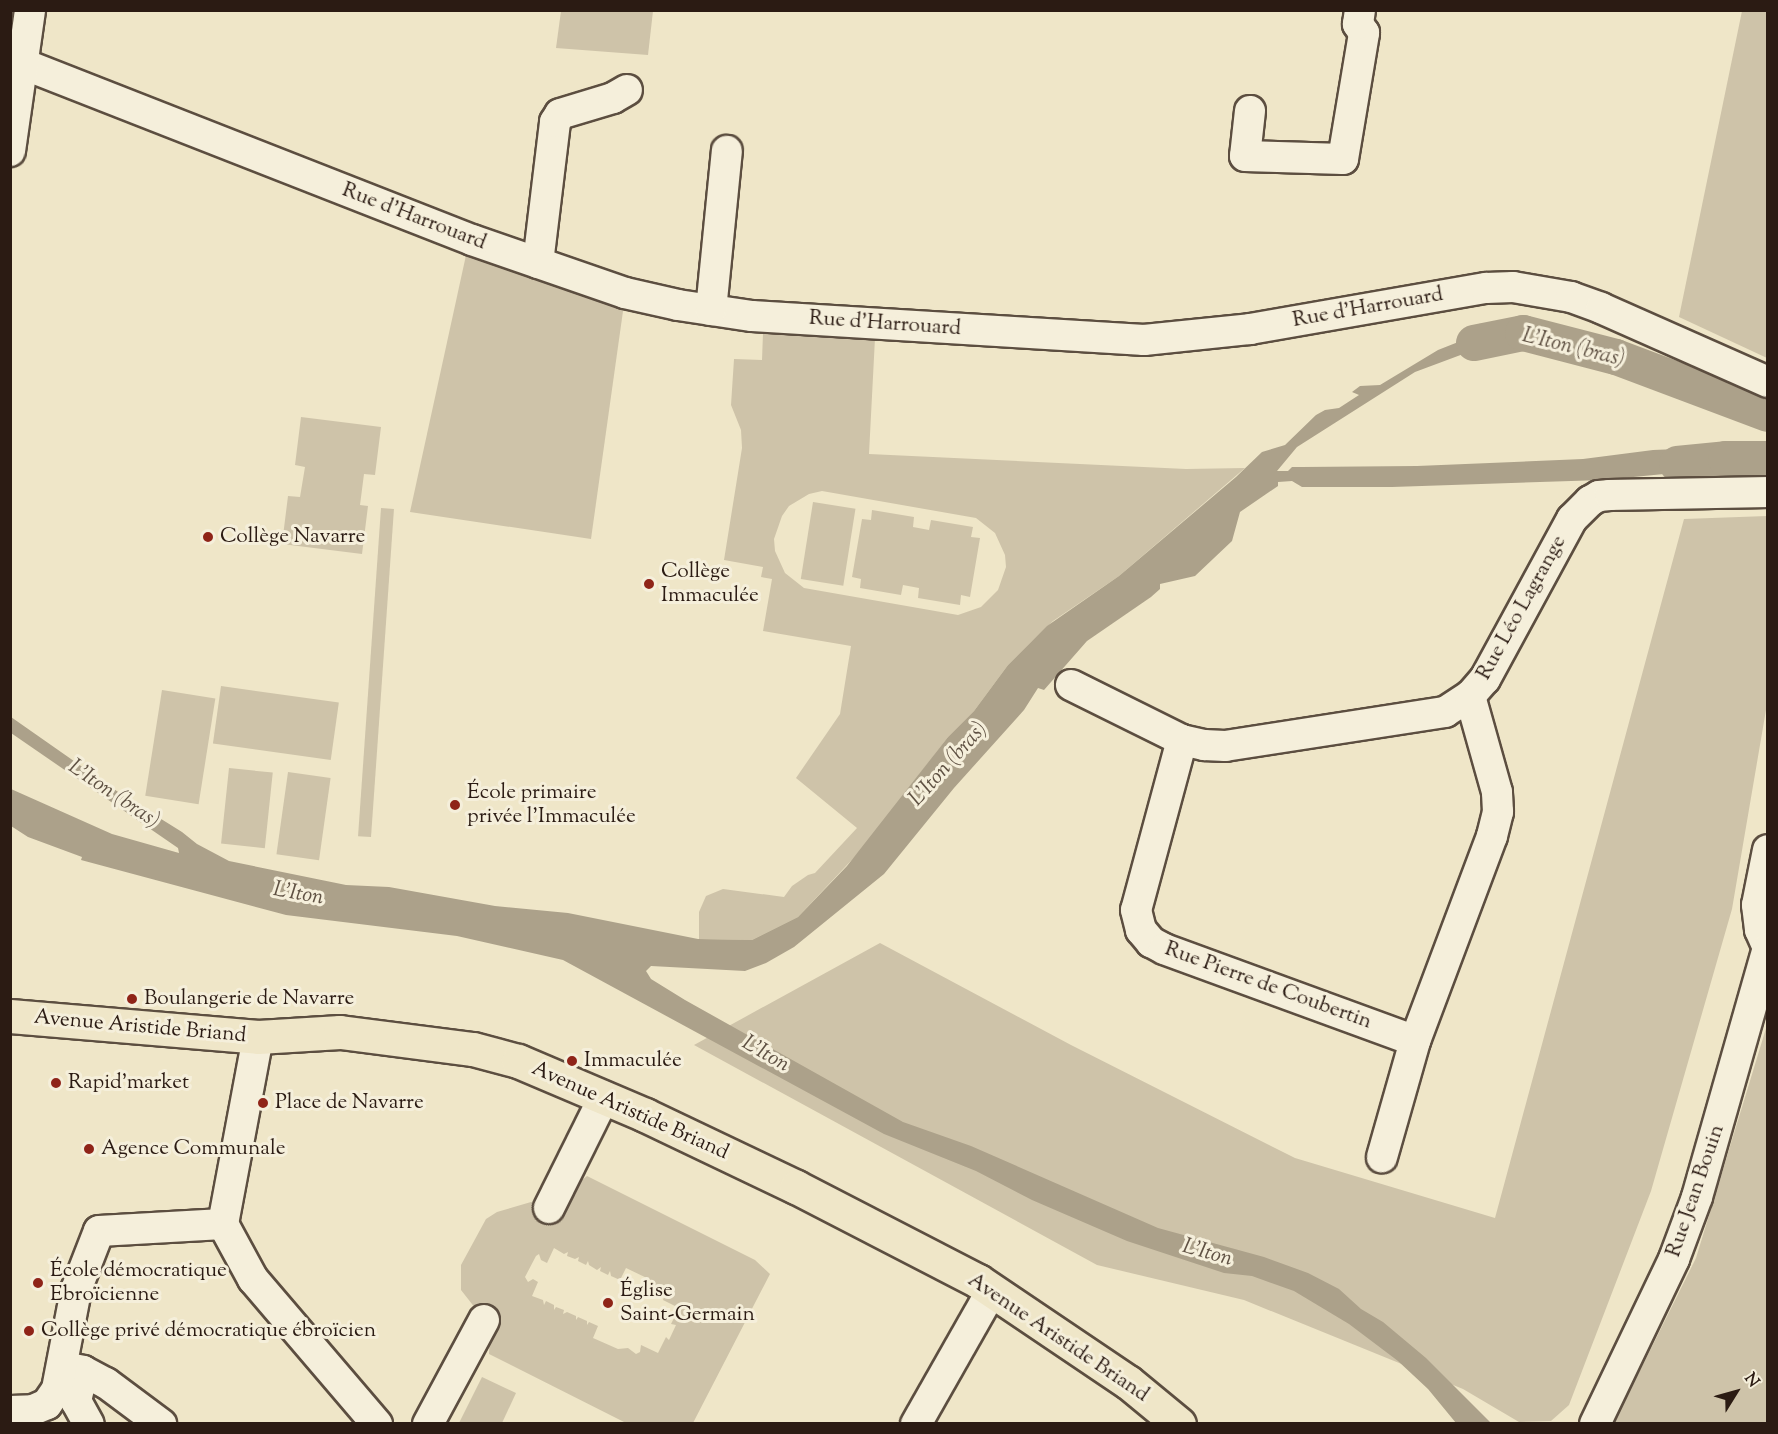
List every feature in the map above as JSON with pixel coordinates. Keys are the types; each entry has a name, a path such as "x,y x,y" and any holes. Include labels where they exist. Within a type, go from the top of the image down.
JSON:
{"main road":[{"name":"Avenue Aristide Briand","path":"10,1016 258,1037 340,1032 473,1049 518,1061 604,1097 796,1187 992,1290 1128,1382 1179,1424"}],"street":[{"path":"10,151 30,10"},
{"path":"1250,111 1245,156 1343,159 1364,33 1358,24 1360,10"},
{"name":"Rue d'Harrouard","path":"23,64 472,240 625,293 711,310 752,316 1144,340 1250,329 1486,288 1513,287 1571,297 1601,308 1767,382"},
{"path":"538,263 555,122 560,114 613,98 627,90"},
{"path":"711,310 727,151"},
{"name":"Rue Léo Lagrange","path":"1071,685 1182,740 1204,745 1225,746 1445,712 1470,696 1485,679 1572,519 1590,501 1599,496 1610,495 1767,492"},
{"path":"1382,1157 1415,1041 1492,836 1498,812 1497,792 1470,696"},
{"name":"Rue Pierre de Coubertin","path":"1182,740 1136,910 1141,930 1151,942 1164,949 1415,1041"},
{"name":"Rue Jean Bouin","path":"1595,1424 1661,1288 1697,1197 1767,948 1760,930 1757,905 1767,850"},
{"path":"258,1037 223,1224 253,1279 377,1424"},
{"path":"549,1208 604,1097"},
{"path":"89,1424 76,1401 73,1369 76,1290 99,1231 223,1224"},
{"path":"916,1424 992,1290"},
{"path":"428,1424 484,1320"},
{"path":"10,1411 33,1410 46,1404 73,1369"},
{"path":"73,1369 106,1383 160,1424"}],"shaded area":[{"path":"561,11 653,11 648,55 556,48"},
{"path":"1742,11 1767,11 1767,358 1679,317"},
{"path":"468,246 624,304 591,539 410,512"},
{"path":"763,333 875,338 869,454 1186,469 1245,468 1119,576 1053,621 1008,665 974,711 948,737 862,849 798,917 752,940 699,939 699,912 706,896 723,889 784,897 792,886 815,873 857,828 796,778 840,714 851,646 763,631 772,579 761,577 763,567 724,560 742,448 741,430 731,405 734,359 762,360","holes":["822,491 976,518 995,533 1005,555 1006,567 998,590 981,607 958,615 804,588 785,573 775,551 774,539 782,516 789,506 809,494"]},
{"path":"301,417 381,427 375,475 364,474 360,505 368,506 362,554 282,544 288,496 300,497 305,467 295,465"},
{"path":"813,502 855,509 843,586 801,579"},
{"path":"381,508 394,509 371,837 358,836"},
{"path":"872,510 914,517 913,527 929,530 931,520 973,527 971,537 980,538 970,597 961,595 960,605 918,598 919,588 903,585 901,595 860,588 861,579 852,577 862,519 871,520"},
{"path":"1767,516 1767,704 1732,909 1651,1191 1569,1405 1551,1421 1519,1422 1463,1389 1244,1300 1097,1265 694,1045 880,943 1071,1045 1295,1158 1495,1218 1684,519"},
{"path":"221,686 339,703 331,760 213,743"},
{"path":"162,690 215,698 199,804 145,796"},
{"path":"229,768 273,773 265,848 221,844"},
{"path":"288,772 331,778 319,860 276,854"},
{"path":"1767,1025 1767,1423 1614,1423 1696,1258"},
{"path":"587,1176 755,1260 770,1274 693,1423 626,1423 489,1354 490,1327 461,1290 461,1265 486,1219 497,1212 531,1202 549,1207","holes":["554,1248 564,1254 568,1252 567,1256 575,1259 579,1257 578,1261 586,1265 588,1261 589,1265 597,1270 601,1267 600,1271 608,1275 610,1271 611,1276 620,1280 626,1268 651,1280 656,1288 666,1291 663,1300 679,1308 671,1324 676,1325 669,1340 666,1337 658,1353 641,1345 640,1352 636,1354 628,1348 618,1349 593,1338 598,1326 589,1322 587,1325 587,1321 578,1317 576,1320 576,1316 567,1312 563,1314 564,1310 556,1307 554,1310 554,1305 546,1301 544,1305 543,1300 532,1296 538,1282 533,1279 528,1282 525,1277 536,1256 539,1254 541,1260 547,1263"]},
{"path":"482,1377 516,1393 502,1423 459,1423"}],"water":[{"name":"L'Iton","path":"1478,324 1523,325 1522,342 1482,347 1415,372 1297,447 1277,471 1288,471 1292,467 1417,466 1583,459 1653,450 1727,447 1725,468 1603,480 1392,487 1302,487 1292,481 1278,482 1278,486 1240,512 1232,541 1195,576 1160,584 1160,589 1151,597 1087,641 1044,690 1038,688 1024,710 954,788 884,874 794,947 766,963 745,971 651,966 646,971 651,979 685,1000 903,1122 971,1146 1158,1228 1264,1257 1308,1273 1339,1289 1361,1309 1383,1322 1426,1358 1491,1423 1456,1423 1428,1389 1398,1361 1349,1324 1294,1291 1252,1276 1224,1273 1127,1241 1032,1200 976,1171 884,1134 563,960 457,936 286,915 81,860 82,857 28,837 11,826 11,789 112,834 179,853 178,848 11,733 11,717 121,794 197,844 229,861 346,885 389,887 495,906 568,913 698,939 752,940 798,917 847,866 948,737 974,711 1008,665 1047,626 1119,576 1236,477 1262,452 1285,445 1316,415 1325,410 1339,408 1359,395 1352,392 1360,386 1380,385 1438,350 1481,333 1482,328 1476,328"},
{"path":"1618,351 1741,395 1739,413 1613,364"}],"waterway":[{"name":"L'Iton (bras)","path":"1474,343 1523,333 1616,357 1768,414"},
{"name":"L'Iton (bras)","path":"1677,464 1726,459 1768,459"}],"place":[{"name":"Collège Navarre","path":"208,537"},
{"name":"Collège Immaculée","path":"649,584"},
{"name":"École primaire privée l'Immaculée","path":"455,805"},
{"name":"Boulangerie de Navarre","path":"132,999"},
{"name":"Immaculée","path":"572,1061"},
{"name":"Rapid'market","path":"56,1083"},
{"name":"Place de Navarre","path":"263,1103"},
{"name":"Agence Communale","path":"89,1149"},
{"name":"École démocratique Ebroïcienne","path":"38,1283"},
{"name":"Église Saint-Germain","path":"608,1303"},
{"name":"Collège privé démocratique ébroïcien","path":"29,1331"}]}
